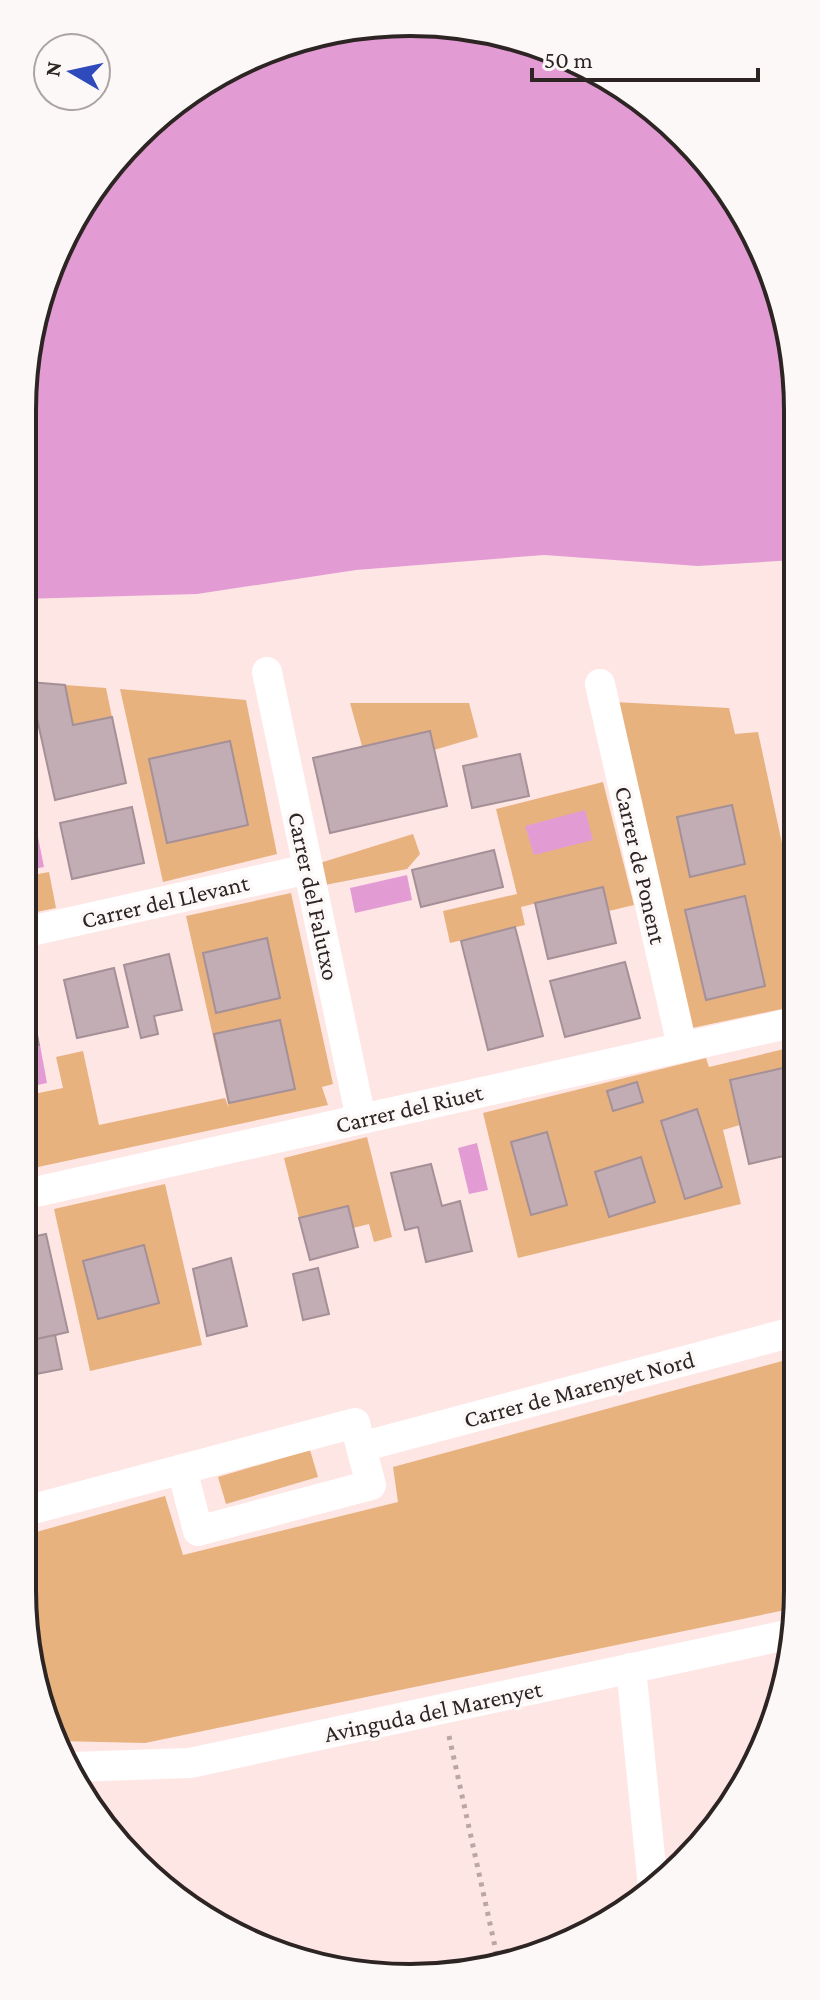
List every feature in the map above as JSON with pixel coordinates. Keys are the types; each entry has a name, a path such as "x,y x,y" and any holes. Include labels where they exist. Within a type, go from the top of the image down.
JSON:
{"street":[{"name":"Carrer del Falutxo","path":"267,672 361,1119"},
{"name":"Carrer de Ponent","path":"600,684 682,1046"},
{"name":"Carrer del Llevant","path":"36,930 308,869"},
{"name":"Carrer del Riuet","path":"36,1192 784,1025"},
{"name":"Carrer de Marenyet Nord","path":"361,1447 784,1334"},
{"path":"36,1508 182,1469 355,1423 371,1485 198,1531 182,1469"},
{"name":"Avinguda del Marenyet","path":"81,1767 190,1763 781,1636"},
{"path":"631,1668 652,1875"}],"path":[{"path":"443,1709 497,1954"}],"shaded area":[{"path":"386,37 459,39 530,56 597,86 657,129 707,182 734,223 756,267 777,337 784,410 784,561 698,566 544,555 356,570 197,594 36,599 37,386 49,313 64,267 99,202 129,163 182,113 223,86 267,64 313,49"},
{"path":"65,685 106,688 112,717 73,725"},
{"path":"120,689 246,700 277,854 163,882"},
{"path":"614,702 729,708 735,734 758,732 784,852 784,1009 692,1028"},
{"path":"350,703 469,703 478,737 434,750 429,731 362,746"},
{"path":"603,782 634,905 609,911 602,887 521,907 525,925 450,943 443,911 517,894 496,809"},
{"path":"585,810 593,840 534,855 525,826"},
{"path":"36,827 44,867 36,869"},
{"path":"413,834 420,854 407,869 325,885 320,863"},
{"path":"49,872 56,908 36,912 36,874"},
{"path":"407,875 412,900 355,913 350,888"},
{"path":"291,893 333,1084 322,1087 328,1105 38,1167 36,1094 63,1088 56,1057 83,1051 99,1125 225,1098 229,1108 186,916"},
{"path":"40,1045 47,1083 36,1085 36,1046"},
{"path":"784,1049 784,1072 783,1068 730,1081 740,1125 723,1130 741,1204 518,1258 483,1113 706,1058 709,1067"},
{"path":"367,1137 392,1237 374,1242 369,1224 353,1228 347,1206 299,1218 284,1158"},
{"path":"477,1143 488,1190 469,1194 458,1148"},
{"path":"165,1184 202,1345 90,1371 54,1209"},
{"path":"784,1361 783,1610 145,1743 68,1741 49,1687 39,1639 36,1532 165,1496 183,1555 398,1502 393,1467"},
{"path":"310,1450 318,1477 226,1504 218,1477"}],"building":[{"path":"36,683 65,685 73,725 112,717 126,783 55,800 36,714"},
{"path":"430,731 447,806 330,833 313,758"},
{"path":"230,741 248,825 167,843 149,759"},
{"path":"520,754 529,796 472,808 463,766"},
{"path":"732,805 745,864 690,877 677,817"},
{"path":"132,807 144,863 72,879 60,823"},
{"path":"494,850 503,887 421,907 412,870"},
{"path":"603,887 616,943 548,959 535,903"},
{"path":"745,896 765,986 706,1000 685,910"},
{"path":"515,927 543,1036 488,1050 461,941"},
{"path":"267,938 280,998 216,1013 203,953"},
{"path":"169,954 182,1010 154,1016 158,1034 141,1038 124,965"},
{"path":"625,962 640,1018 565,1037 550,981"},
{"path":"114,968 128,1027 77,1038 64,980"},
{"path":"280,1020 295,1089 229,1103 214,1034"},
{"path":"783,1068 784,1156 749,1164 730,1080"},
{"path":"637,1082 643,1102 613,1111 607,1091"},
{"path":"697,1109 722,1187 685,1199 661,1121"},
{"path":"547,1132 567,1205 531,1215 511,1142"},
{"path":"641,1157 655,1202 609,1217 595,1172"},
{"path":"431,1164 442,1206 460,1201 472,1251 426,1262 418,1227 405,1230 391,1173"},
{"path":"348,1206 358,1247 310,1260 299,1218"},
{"path":"46,1234 68,1332 36,1340 36,1236"},
{"path":"144,1245 159,1303 98,1319 83,1261"},
{"path":"231,1258 247,1326 207,1336 193,1269"},
{"path":"318,1268 329,1314 303,1320 293,1274"},
{"path":"55,1335 62,1369 36,1374 36,1339"}]}
